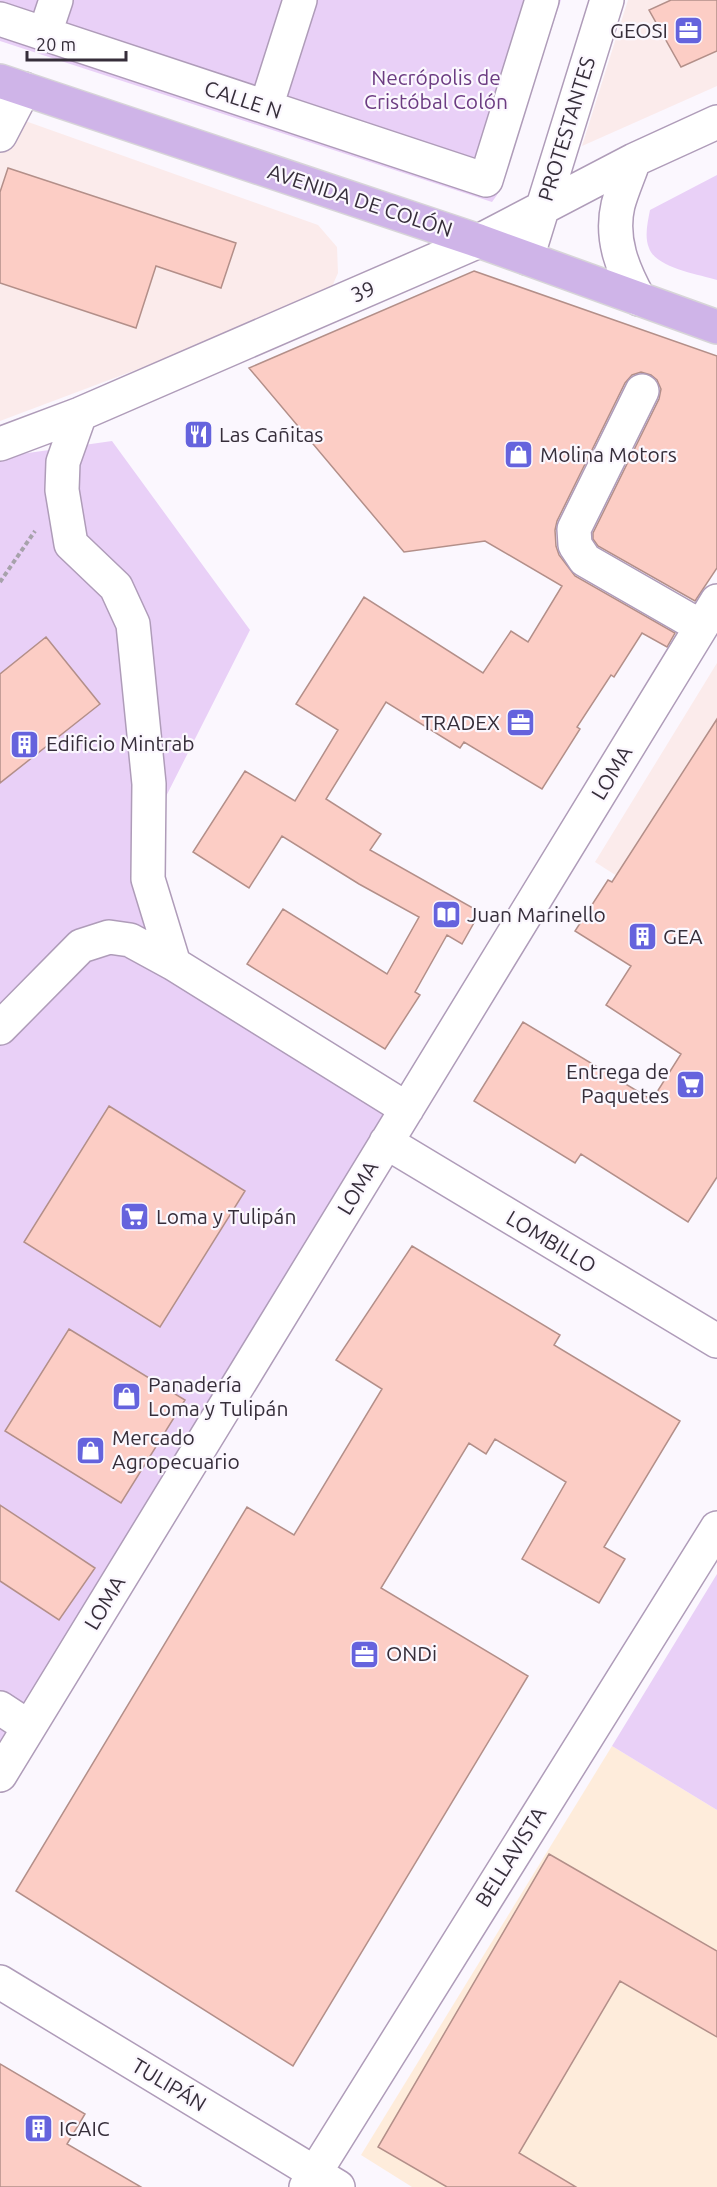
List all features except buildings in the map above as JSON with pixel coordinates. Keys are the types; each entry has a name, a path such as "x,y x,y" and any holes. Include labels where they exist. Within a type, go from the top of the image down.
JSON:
{"main road":[{"name":"AVENIDA DE COLÓN","path":"12,85 479,241 717,327"}],"street":[{"path":"45,33 56,0"},
{"path":"266,107 300,0"},
{"name":"CALLE N","path":"0,19 486,180 542,0"},
{"name":"PROTESTANTES","path":"527,258 607,0"},
{"path":"0,135 12,85"},
{"name":"39","path":"0,444 80,414 479,241 634,160 717,122"},
{"path":"634,160 618,206 616,240 622,267 639,299"},
{"path":"642,390 574,529 574,545 585,560 708,613"},
{"path":"80,414 63,462 62,490 71,544 116,587 133,624 149,784 148,879 174,964"},
{"name":"LOMA","path":"0,1775 513,937 708,613"},
{"path":"0,1028 81,946 109,937 130,940 174,964 407,1109"},
{"name":"LOMBILLO","path":"386,1142 717,1341"},
{"name":"BELLAVISTA","path":"320,2182 717,1528"},
{"path":"0,1708 29,1727"},
{"name":"TULIPÁN","path":"0,1982 320,2182"}],"path":[{"path":"0,582 62,490"}],"shaded area":[{"path":"628,0 717,0 717,86 582,146"},
{"path":"0,112 318,225 337,247 338,273 327,298 0,421"},
{"path":"717,663 717,940 595,862"},
{"path":"612,1746 717,1810 717,2187 412,2187 361,2155"}],"green space":[{"name":"Necrópolis de Cristóbal Colón","path":"0,0 561,0 497,195 492,202 0,41"},
{"path":"717,175 717,280 678,269 660,261 649,248 647,224 650,210"},
{"path":"112,441 250,630 148,832 174,964 407,1109 0,1775 0,457"},
{"path":"717,1574 717,1810 612,1746"}],"place":[{"name":"GEOSI","path":"689,31"},
{"name":"Las Cañitas","path":"198,435"},
{"name":"Molina Motors","path":"519,455"},
{"name":"TRADEX","path":"521,723"},
{"name":"Edificio Mintrab","path":"25,744"},
{"name":"Juan Marinello","path":"446,915"},
{"name":"GEA","path":"642,937"},
{"name":"Entrega de Paquetes","path":"690,1084"},
{"name":"Loma y Tulipán","path":"135,1217"},
{"name":"Panadería Loma y Tulipán","path":"127,1397"},
{"name":"Mercado Agropecuario","path":"91,1450"},
{"name":"ONDi","path":"365,1654"},
{"name":"ICAIC","path":"38,2129"}]}
